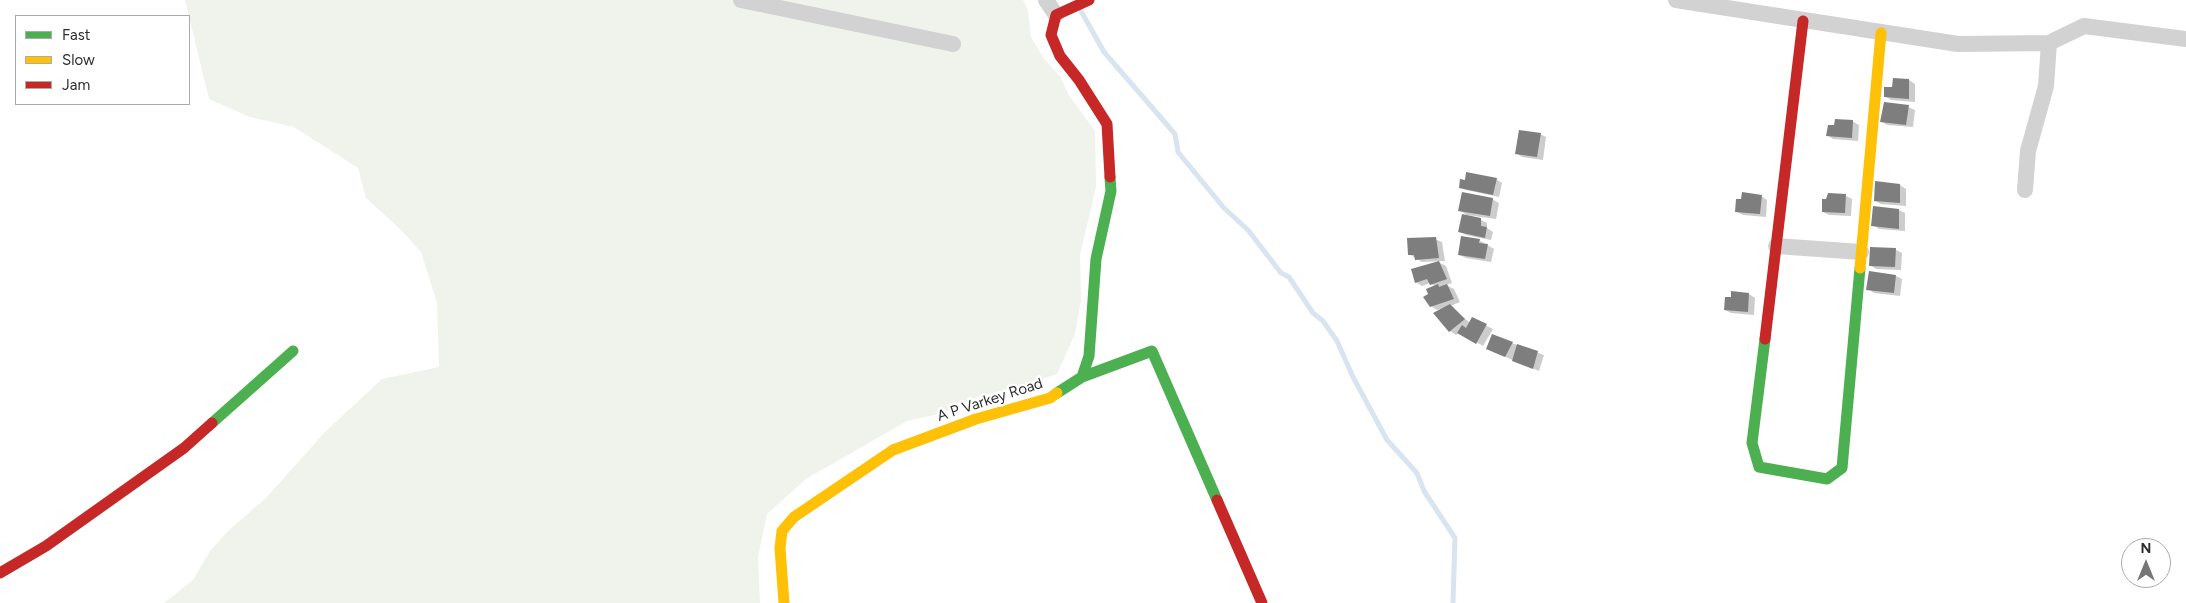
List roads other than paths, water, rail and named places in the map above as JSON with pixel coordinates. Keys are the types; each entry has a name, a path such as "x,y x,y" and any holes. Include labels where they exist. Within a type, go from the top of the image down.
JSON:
{"street":[{"path":"742,0 768,3 953,44"},
{"path":"1046,0 1059,17"},
{"path":"1082,377 1089,356 1096,259 1111,191 1109,145 1107,124 1079,80 1060,56 1051,35 1059,17 1089,0"},
{"path":"1676,0 1958,44 2049,43 2084,26 2186,39"},
{"path":"1802,21 1752,443 1759,467 1827,479 1842,468 1881,33"},
{"path":"2025,190 2028,151 2046,86 2049,43"},
{"path":"1776,246 1861,252"},
{"path":"0,573 46,546 184,448 293,351"},
{"name":"A P Varkey Road","path":"784,603 780,548 782,531 794,517 893,450 976,420 1050,398 1082,377 1152,351 1262,603"}],"waterway":[{"path":"1081,11 1104,52 1175,134 1178,152 1224,208 1248,230 1281,273 1289,277 1313,313 1323,321 1337,341 1353,377 1387,440 1417,473 1424,491 1455,538 1453,603"}]}
